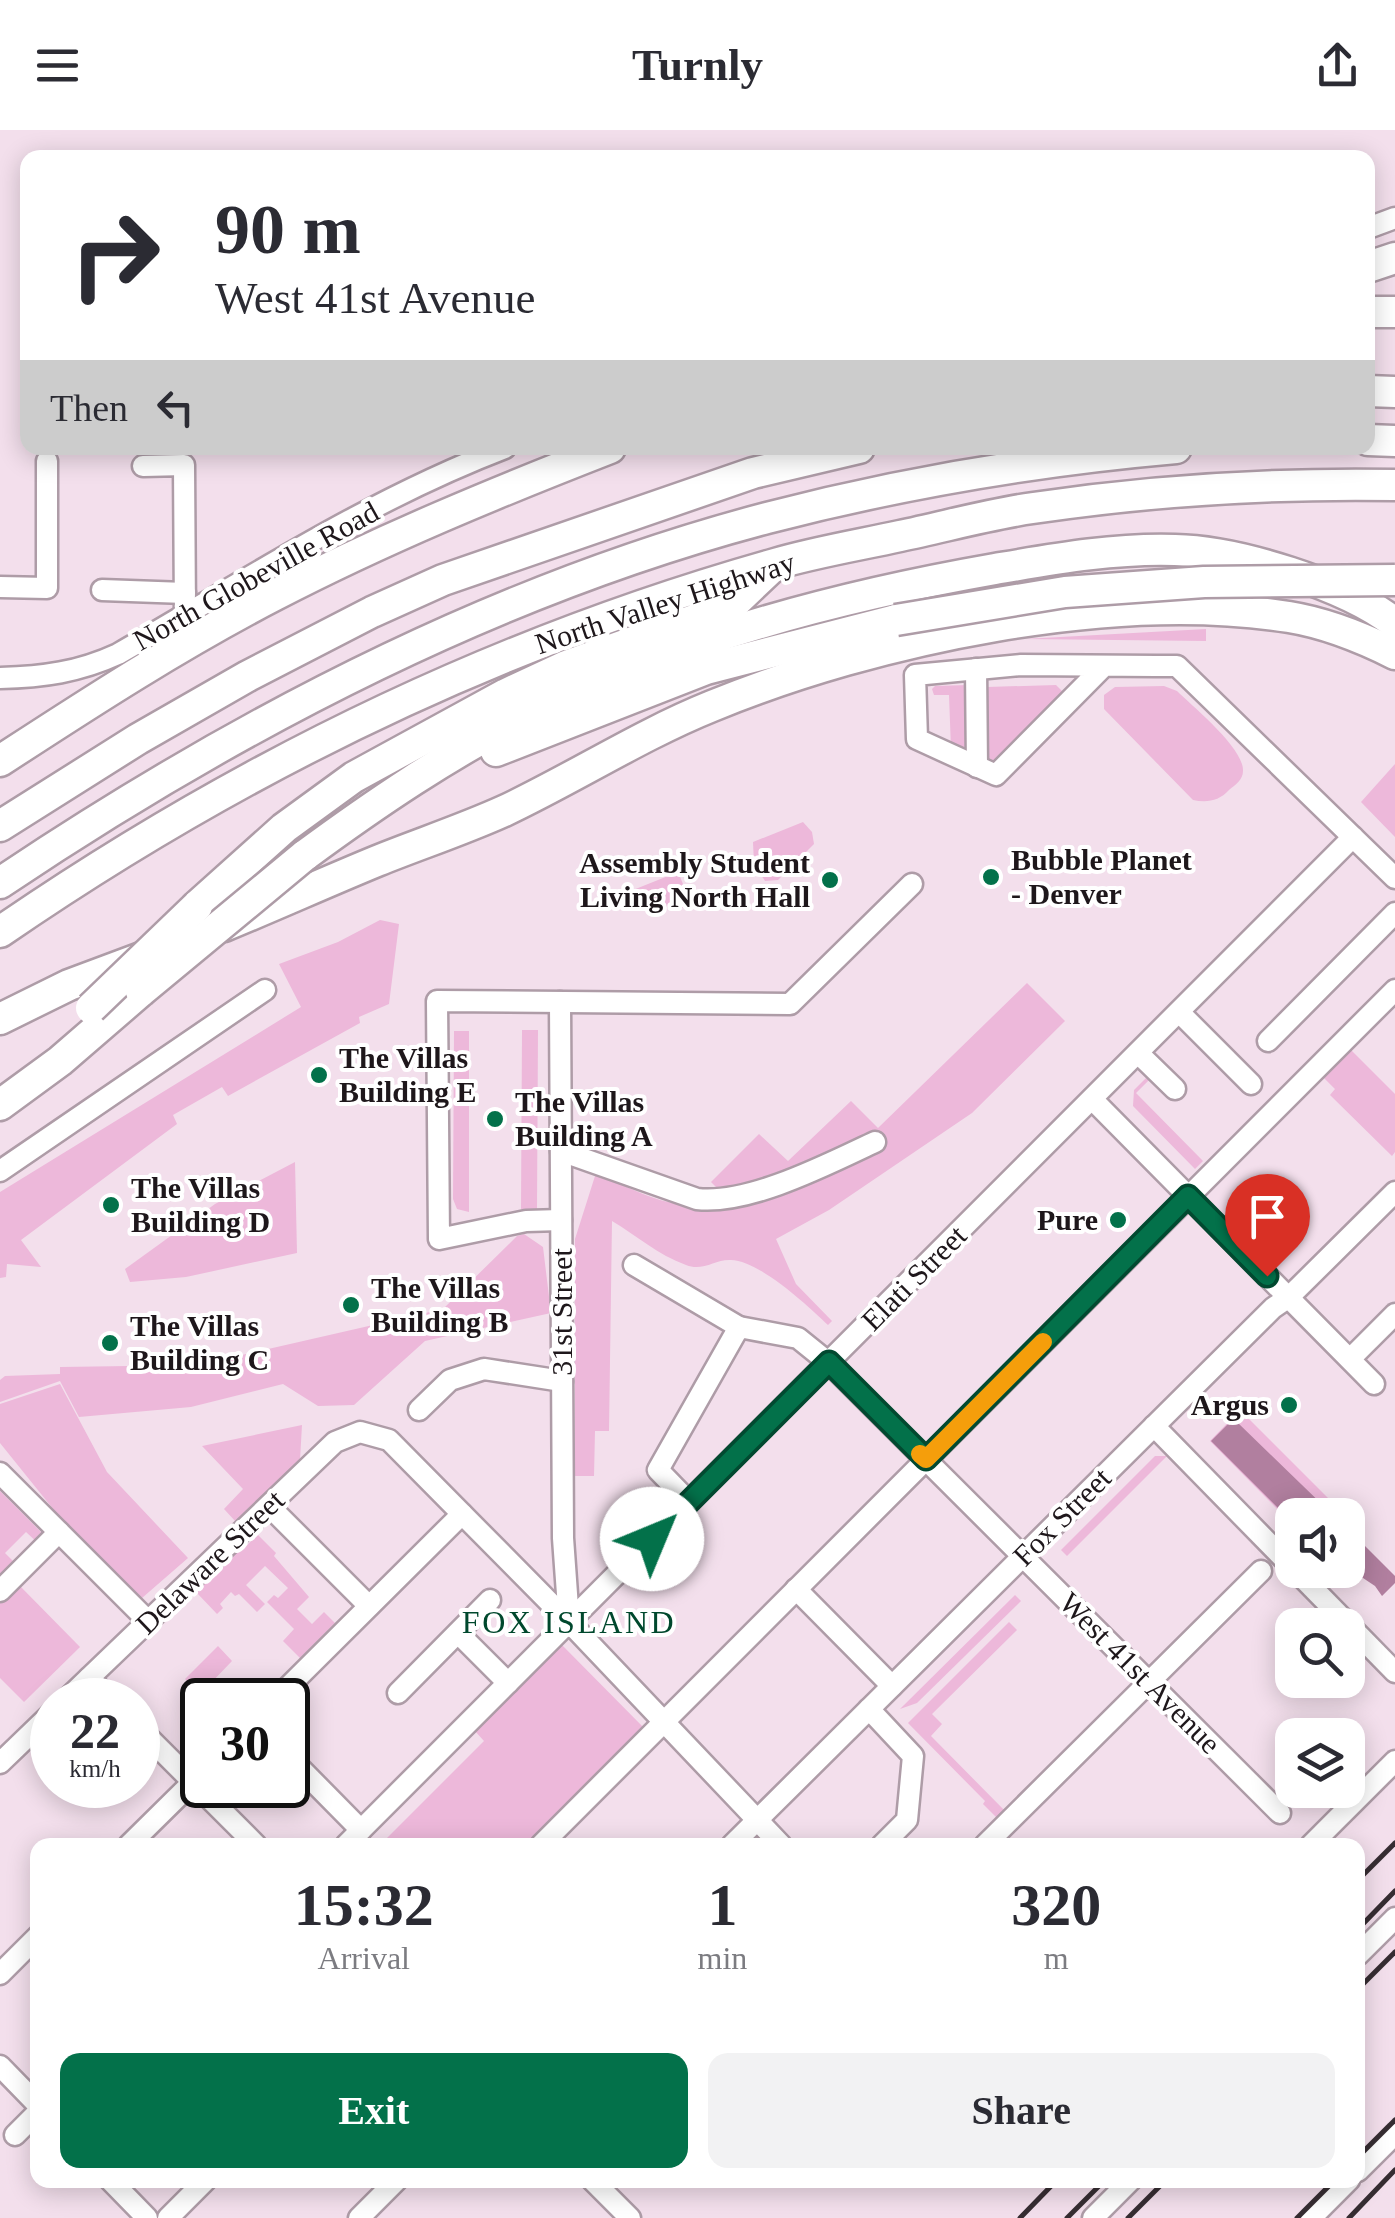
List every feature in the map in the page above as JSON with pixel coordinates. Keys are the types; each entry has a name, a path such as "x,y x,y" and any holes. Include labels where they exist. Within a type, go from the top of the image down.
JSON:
{"highway":[{"path":"0,761 274,596 451,513 593,455"},
{"path":"753,473 775,455"},
{"path":"0,826 138,739 248,676 443,580 753,473 829,455"},
{"path":"0,883 123,803 267,722 426,642 541,593 691,540 848,498 1014,466 1113,455"},
{"name":"North Valley Highway","path":"0,932 140,840 355,724 556,636 776,564 1029,508 1116,497 1307,484 1395,485"},
{"path":"0,1105 60,1061 304,856 376,802 430,768 576,691 645,663 745,629 859,597 1096,554 1176,550 1210,553 1266,567 1356,598 1395,623"},
{"path":"0,1090 273,837 354,777 506,694 566,666 730,608 776,564"},
{"path":"330,837 445,774 559,724 706,668 896,620 1064,592 1204,582 1395,580"},
{"path":"0,1019 70,985 185,943 501,813 709,707 807,671 908,644 1054,619 1201,610 1262,614 1320,624 1395,654"},
{"path":"376,862 758,657"}],"street":[{"name":"North Globeville Road","path":"0,678 43,677 85,669 365,513 489,455"},
{"path":"0,587 47,588 47,461"},
{"path":"143,466 184,465 185,616"},
{"path":"102,590 185,593"},
{"path":"1104,666 996,775 918,740 915,675 1021,665 1176,666 1395,878"},
{"path":"976,669 977,766"},
{"name":"Elati Street","path":"353,1838 1354,837"},
{"path":"561,1220 526,1222 440,1239 437,1001 790,1004 912,884"},
{"path":"1268,1041 1395,914"},
{"path":"0,1171 264,990"},
{"path":"547,1838 1395,990"},
{"name":"31st Street","path":"560,1002 563,1538 569,1622"},
{"path":"1179,1012 1252,1084"},
{"path":"1138,1053 1174,1089"},
{"path":"1092,1099 1374,1384"},
{"path":"561,1151 697,1199 712,1200 799,1178 875,1142"},
{"name":"Fox Street","path":"739,1838 1273,1308 1391,1205"},
{"path":"634,1265 738,1327 658,1470 689,1502"},
{"path":"1350,1359 1395,1314"},
{"name":"West 41st Avenue","path":"738,1327 798,1338 829,1362 1280,1814"},
{"path":"420,1410 450,1380 484,1369 562,1381"},
{"path":"1154,1426 1275,1550"},
{"name":"Delaware Street","path":"89,1678 335,1442 360,1432 388,1440 462,1514"},
{"path":"0,1472 148,1622"},
{"path":"268,1506 369,1606"},
{"path":"297,1678 462,1514 774,1838"},
{"path":"0,1592 59,1532"},
{"path":"993,1838 1261,1571"},
{"path":"1313,1588 1395,1672"},
{"path":"796,1589 892,1686"},
{"path":"398,1693 490,1600"},
{"path":"458,1633 508,1683"},
{"path":"869,1709 914,1756 908,1820 889,1838"},
{"path":"0,1764 30,1735"},
{"path":"160,1745 180,1762"},
{"path":"1318,1838 1395,1760"},
{"path":"310,1783 353,1838"},
{"path":"137,1838 180,1795"},
{"path":"224,1808 250,1838"},
{"path":"1365,1948 1395,1918"},
{"path":"0,1974 30,1944"},
{"path":"0,2066 30,2099"},
{"path":"15,2135 30,2117"},
{"path":"1365,2165 1395,2134"},
{"path":"118,2188 147,2218"},
{"path":"168,2218 198,2188"},
{"path":"359,2218 388,2188"},
{"path":"600,2188 630,2218"},
{"path":"1093,2218 1123,2188"},
{"path":"1311,2218 1341,2188"}],"shaded area":[{"path":"1206,629 1206,641 1024,639"},
{"path":"968,685 971,749 951,749 949,695 934,695 932,689"},
{"path":"1056,685 1064,693 996,765 989,762 987,687"},
{"path":"1164,686 1177,691 1205,717 1241,762 1240,780 1217,799 1193,800 1104,709 1104,695 1115,687"},
{"path":"1395,764 1395,837 1361,802"},
{"path":"803,822 812,832 814,844 778,880 765,881 754,864 753,842"},
{"path":"678,872 688,896 683,908 638,909 626,903 623,894"},
{"path":"380,920 399,924 389,1004 359,1017 360,1023 228,1096 222,1087 173,1115 177,1124 21,1240 41,1267 7,1264 6,1277 0,1278 0,1192 301,1007 279,964 338,942"},
{"path":"1027,983 1065,1021 972,1113 829,1210 776,1239 796,1284 832,1321 828,1325 756,1268 731,1260 698,1267 686,1265 612,1221 609,1431 595,1431 594,1476 575,1476 575,1239 595,1176 599,1174 647,1196 678,1204 730,1201 711,1182 759,1134 788,1161 851,1101 878,1128"},
{"path":"522,1030 538,1030 537,1209 521,1209"},
{"path":"454,1031 469,1031 469,1212 457,1209 453,1199"},
{"path":"1348,1047 1395,1094 1392,1156 1330,1095 1335,1089 1321,1075"},
{"path":"1146,1078 1149,1080 1136,1093 1203,1161 1195,1169 1133,1106 1134,1090"},
{"path":"295,1162 297,1253 186,1277 130,1282 125,1269 215,1204"},
{"path":"524,1234 543,1247 551,1313 425,1341 354,1405 318,1406 283,1384 191,1407 79,1417 60,1381 0,1402 0,1380 5,1376 60,1374 60,1367 198,1365 443,1309 517,1236"},
{"path":"60,1384 107,1472 188,1558 142,1598 66,1525 0,1443 0,1404"},
{"path":"1240,1410 1328,1498 1275,1498 1275,1507 1210,1441"},
{"path":"1237,1422 1315,1498 1275,1498 1275,1505 1211,1441 1229,1423"},
{"path":"302,1425 300,1460 236,1522 224,1509 243,1489 202,1446"},
{"path":"1155,1456 1167,1456 1067,1556 1061,1550"},
{"path":"0,1491 47,1538 40,1545 26,1532 5,1553 19,1567 0,1586"},
{"path":"258,1535 309,1597 297,1609 312,1624 324,1612 335,1623 300,1658 283,1641 294,1629 267,1602 288,1588 265,1566 246,1585 265,1604 257,1612 239,1594 231,1592 217,1614 196,1592 244,1543 247,1545"},
{"path":"1365,1546 1395,1576 1395,1583 1382,1596 1365,1579"},
{"path":"17,1583 80,1647 48,1678 30,1678 30,1696 24,1702 0,1678 0,1600"},
{"path":"1015,1595 1021,1601 917,1703 900,1709"},
{"path":"1009,1622 1017,1630 932,1714 942,1724 931,1736 1006,1812 999,1820 908,1723"},
{"path":"561,1644 646,1730 538,1838 387,1838 484,1741 474,1730"},
{"path":"218,1646 232,1661 216,1678 186,1678"}],"railway":[{"path":"1365,1873 1395,1843"},
{"path":"1365,1922 1395,1891"},
{"path":"1365,1982 1395,1952"},
{"path":"1365,2150 1395,2120"},
{"path":"1349,2218 1395,2170"},
{"path":"1020,2218 1049,2188"},
{"path":"1067,2218 1097,2188"},
{"path":"1128,2218 1158,2188"},
{"path":"1297,2218 1327,2188"}],"slow traffic":[{"path":"920,1454 926,1459 1043,1342"}],"place":[{"name":"Bubble Planet - Denver","path":"991,877"},
{"name":"Assembly Student Living North Hall","path":"830,880"},
{"name":"The Villas Building E","path":"319,1075"},
{"name":"The Villas Building A","path":"495,1119"},
{"name":"The Villas Building D","path":"111,1205"},
{"name":"Pure","path":"1118,1220"},
{"name":"The Villas Building B","path":"351,1305"},
{"name":"The Villas Building C","path":"110,1343"},
{"name":"Argus","path":"1289,1405"}],"district":[{"name":"FOX ISLAND","path":"569,1622"}],"route":[{"path":"652,1539 829,1362 926,1459 1188,1196 1267,1276"}]}
